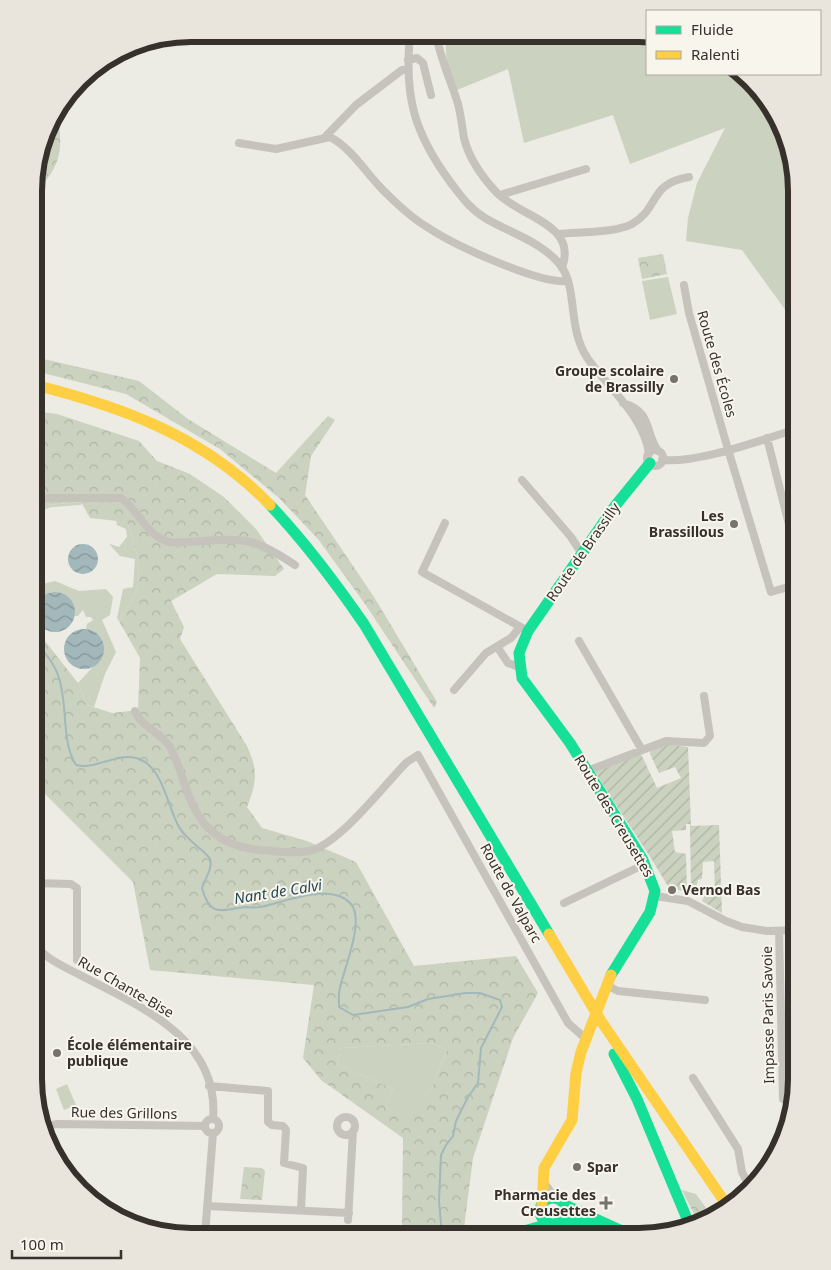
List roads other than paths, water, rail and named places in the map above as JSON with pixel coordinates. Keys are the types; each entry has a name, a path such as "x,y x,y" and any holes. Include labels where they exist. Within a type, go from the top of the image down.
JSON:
{"main road":[{"path":"43,388 109,405 169,430 224,464 255,490 296,530 339,586 364,624 586,997 624,1056 724,1201"},
{"name":"Route de Brassilly","path":"520,644 524,629 582,554 649,458"},
{"name":"Route des Creusettes","path":"520,644 519,667 524,680 587,771 645,864 655,886 655,896 650,912 619,958 586,1039"},
{"path":"586,997 636,1099 687,1219"},
{"path":"549,1224 542,1217 541,1209 546,1162 572,1120 577,1066 586,1039"},
{"path":"690,1150 721,1203"},
{"path":"517,1228 541,1209 550,1198 555,1198 616,1228"},
{"path":"534,1228 560,1223 567,1212 566,1205"},
{"path":"564,1219 584,1222 598,1228"}],"street":[{"path":"409,42 408,70 414,116 423,141 465,201 487,219 543,249 562,268 568,281 574,328 580,346 642,429 649,458 657,465 662,460 680,460 728,449 788,432"},
{"path":"439,42 458,104 468,151 484,177 500,195 559,234 566,250 562,268"},
{"path":"408,60 416,58 423,63 431,95"},
{"path":"239,143 276,149 326,136 356,104 402,70 408,70"},
{"path":"326,136 340,144 386,193 432,230 492,259 554,282 568,281"},
{"path":"500,195 586,169"},
{"path":"559,234 627,226 641,217 666,184 690,177"},
{"name":"Route des Écoles","path":"684,285 689,313 772,592 788,587"},
{"path":"623,403 641,413 662,460"},
{"path":"767,438 788,521"},
{"path":"649,458 658,451"},
{"path":"522,480 571,537 582,554"},
{"path":"43,498 121,498 128,502 152,531 168,542 245,540 262,544 295,566"},
{"path":"445,523 422,572 524,629"},
{"path":"454,690 486,653 498,648 524,629"},
{"path":"579,641 642,750"},
{"path":"498,648 508,663 519,667"},
{"path":"587,771 666,741 701,744 708,740 710,736 704,696"},
{"name":"Route de Valparc","path":"135,711 171,747 192,803 204,823 222,839 242,848 289,852 309,851 318,848 345,829 402,767 418,755 568,1023 586,1039"},
{"path":"564,903 645,864"},
{"path":"43,883 71,884 77,888 78,960"},
{"path":"655,896 688,901 726,921 742,927 788,930"},
{"name":"Impasse Paris Savoie","path":"779,931 783,1099"},
{"name":"Rue Chante-Bise","path":"43,952 50,959 157,1017 179,1033 199,1059 210,1086 214,1109 213,1119"},
{"path":"607,989 705,1000"},
{"path":"693,1078 739,1152 742,1172 747,1182"},
{"path":"210,1086 268,1091 268,1122 272,1125 282,1125 286,1130 284,1163 303,1168 301,1210"},
{"path":"206,1228 213,1133 219,1127 218,1123 213,1119 207,1121 205,1126 208,1132 213,1133"},
{"name":"Rue des Grillons","path":"51,1127 67,1124 205,1126"},
{"path":"207,1206 301,1210 348,1216 354,1131"},
{"path":"543,1180 555,1198"}],"water":[{"path":"83,544 94,548 98,559 94,570 83,574 72,570 68,559 72,548"},
{"path":"51,592 59,592 66,595 72,601 75,608 75,616 72,623 66,629 59,632 51,632 43,628 44,595"},
{"path":"80,629 88,629 95,632 101,638 104,649 101,660 95,666 88,669 80,669 73,666 67,660 64,653 64,645 67,638 73,632"}],"waterway":[{"name":"Nant de Calvi","path":"43,650 52,662 59,678 62,689 68,746 76,765 91,765 128,757 145,762 152,769 163,787 182,832 210,859 210,870 202,888 205,898 213,908 223,910 258,907 307,895 320,894 332,894 343,897 351,904 355,912 355,933 339,990 339,1007 353,1015 408,1007 428,999 466,993 480,993 500,1000 502,1007 481,1048 478,1083 468,1097 456,1121 453,1136 441,1155 439,1201 441,1228"}],"place":[{"name":"Groupe scolaire de Brassilly","path":"674,379"},
{"name":"Les Brassillous","path":"734,524"},
{"name":"Vernod Bas","path":"672,890"},
{"name":"École élémentaire publique","path":"57,1053"},
{"name":"Spar","path":"577,1167"},
{"name":"Pharmacie des Creusettes","path":"606,1203"}]}
